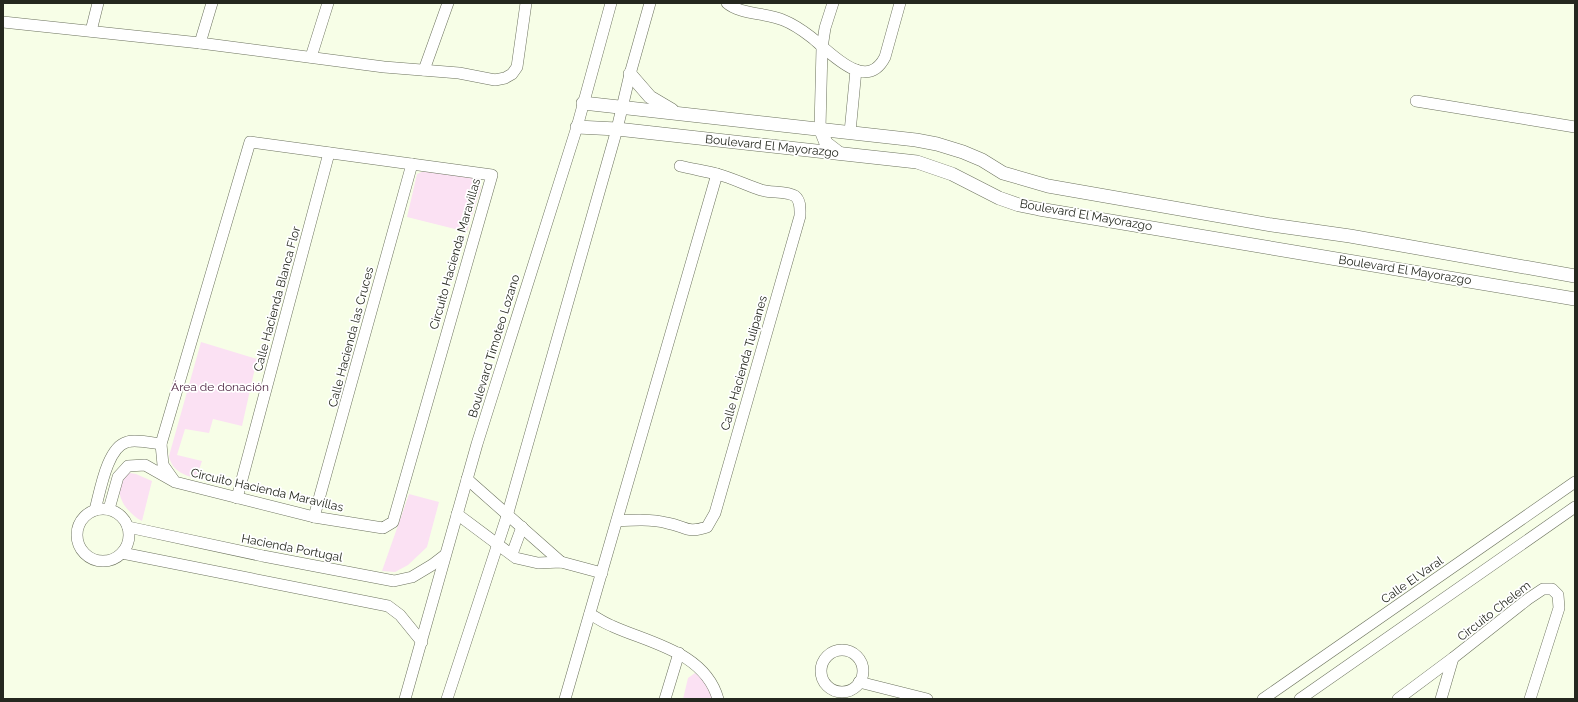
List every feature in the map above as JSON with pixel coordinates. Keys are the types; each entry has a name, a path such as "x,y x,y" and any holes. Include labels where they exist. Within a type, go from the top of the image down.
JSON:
{"street":[{"path":"91,31 98,3"},
{"path":"200,44 212,3"},
{"path":"311,58 328,3"},
{"path":"424,70 448,3"},
{"path":"3,22 91,31 384,67 459,73 495,80 505,78 512,74 517,67 526,3"},
{"name":"Boulevard Timoteo Lozano","path":"405,699 422,642 444,555 477,444 577,127 611,3"},
{"path":"447,699 507,516 650,3"},
{"path":"727,3 738,9 782,19 798,27 842,63 856,70 870,71 877,68 886,57 900,3"},
{"path":"833,3 825,28 822,48 820,128 826,143 839,153"},
{"path":"850,132 856,70"},
{"path":"630,74 650,97 676,112"},
{"path":"1416,101 1575,127"},
{"name":"Boulevard El Mayorazgo","path":"583,103 621,108 676,112 916,140 951,148 982,160 1003,173 1048,186 1272,225 1350,236 1575,276"},
{"name":"Boulevard El Mayorazgo","path":"577,127 616,129 900,159 936,167 999,198 1039,209 1575,298"},
{"name":"Circuito Hacienda Maravillas","path":"109,509 118,477 128,466 145,465 175,482 314,517 383,528 393,522 492,175 250,142 162,444"},
{"name":"Calle Hacienda Blanca Flor","path":"237,498 329,153"},
{"name":"Calle Hacienda las Cruces","path":"314,517 412,164"},
{"name":"Calle Hacienda Tulipanes","path":"617,520 642,520 668,523 692,531 707,527 715,513 800,216 798,201 795,196 788,193 762,190 717,174 680,166"},
{"path":"565,699 717,174"},
{"path":"95,510 111,456 119,446 128,441 162,444 163,465 175,482"},
{"path":"467,479 507,516 522,527 561,562"},
{"name":"Calle El Varal","path":"1263,699 1575,482"},
{"path":"1300,699 1575,507"},
{"path":"109,509 121,516 128,527 129,541 122,553 111,560 98,561 86,554 78,543 77,529 84,517 95,510 109,509"},
{"path":"457,514 498,543 516,558 527,561 549,563 561,562 602,572"},
{"name":"Hacienda Portugal","path":"128,527 263,556 394,581 412,577 432,565 444,555"},
{"path":"512,554 522,527"},
{"path":"122,553 388,606 400,615 422,642"},
{"name":"Circuito Chelem","path":"1398,699 1528,599 1543,589 1552,589 1558,595 1559,608 1530,699"},
{"path":"590,614 611,626 678,653 692,662 713,686 718,699"},
{"path":"841,650 853,654 861,664 862,676 859,682 842,695 829,687 822,677 822,664 825,658 829,654 841,650"},
{"path":"665,699 678,653"},
{"path":"1442,699 1453,658"},
{"path":"859,682 927,699"}],"green space":[{"path":"429,169 476,177 481,188 467,232 407,217 417,174"},
{"name":"Área de donación","path":"201,342 257,359 242,426 213,419 209,433 185,429 177,455 202,461 196,479 175,469 169,456"},
{"path":"130,473 152,481 142,521 129,511 120,495 119,490 122,480 127,474"},
{"path":"409,494 439,502 427,547 408,565 395,572 382,571"},
{"path":"695,673 705,681 715,699 683,699 688,678"}]}
